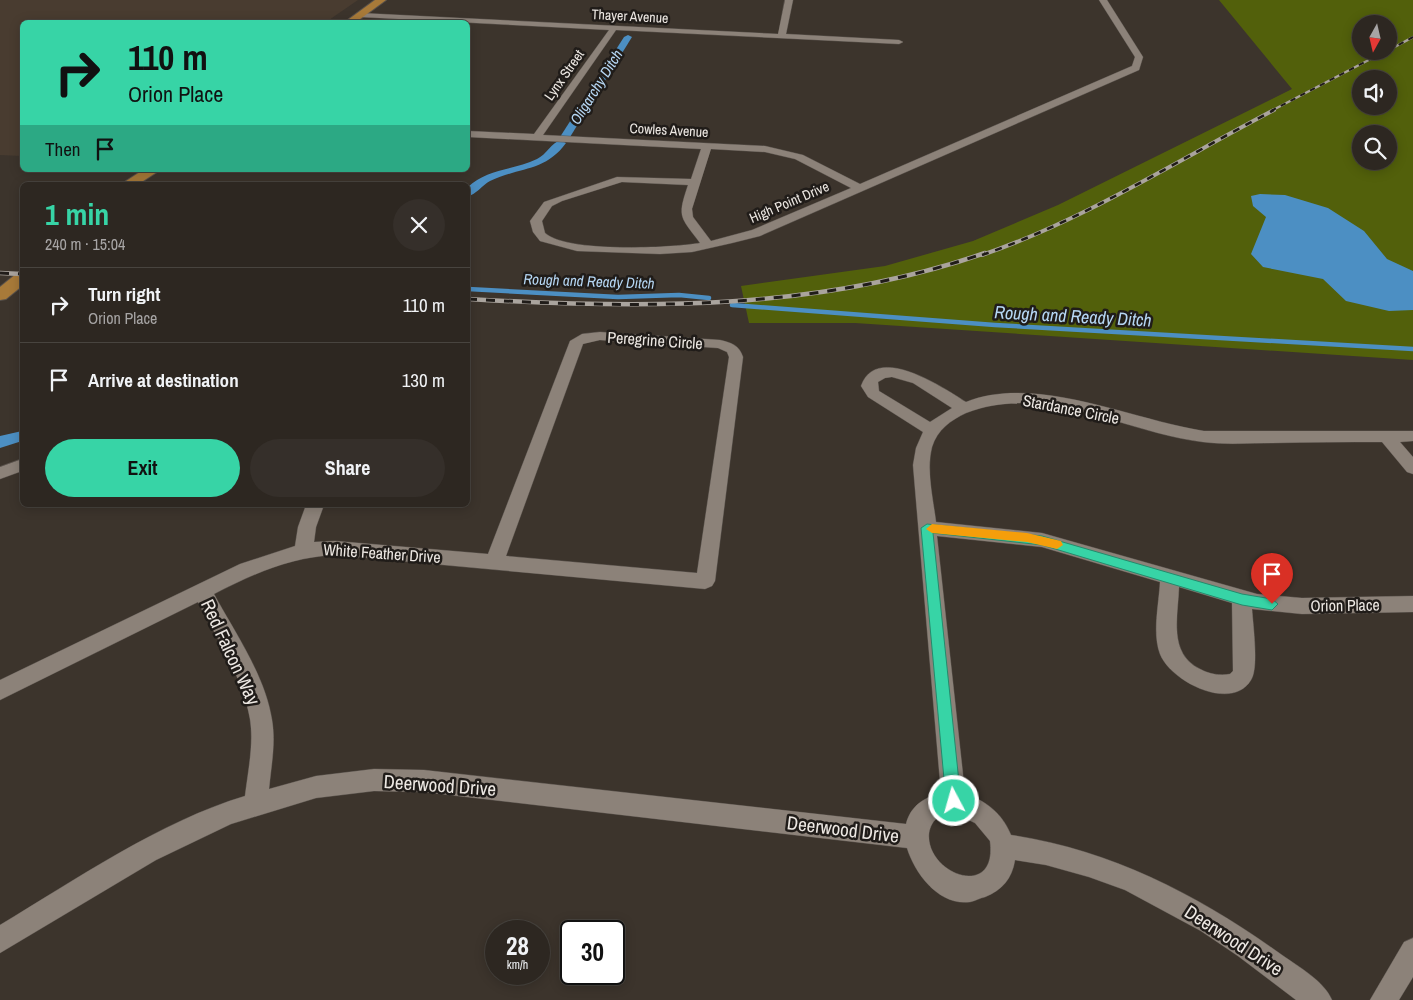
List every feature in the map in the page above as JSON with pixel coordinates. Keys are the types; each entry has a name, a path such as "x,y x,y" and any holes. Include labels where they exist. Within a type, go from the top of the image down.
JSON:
{"main road":[{"path":"353,20 381,0"},
{"path":"135,182 148,177"},
{"path":"0,279 20,264"},
{"path":"0,294 20,279"}],"street":[{"path":"782,36 789,0"},
{"name":"High Point Drive","path":"695,182 637,178 621,179 587,188 548,204 536,221 537,231 546,240 563,246 666,250 708,245 756,233 1136,68 1139,62 1138,57 1102,0"},
{"name":"Thayer Avenue","path":"360,15 458,20"},
{"name":"Thayer Avenue","path":"470,21 899,42"},
{"name":"Lynx Street","path":"536,138 614,28"},
{"name":"Cowles Avenue","path":"470,134 765,150 782,153 817,165 860,188"},
{"path":"707,146 686,209 687,217 708,245"},
{"name":"Peregrine Circle","path":"495,562 576,342 587,337 600,336 720,344 731,348 736,357 705,581"},
{"path":"954,801 921,465 923,446 931,430 873,394 870,388 871,380 886,372 905,374 964,408"},
{"name":"Stardance Circle","path":"931,430 947,416 964,408 990,400 1022,398 1058,403 1198,436 1413,436"},
{"path":"1386,436 1413,468"},
{"path":"0,473 20,466"},
{"path":"304,550 307,527 315,507"},
{"name":"Orion Place","path":"927,528 1034,539 1242,600 1302,606 1413,604"},
{"name":"White Feather Drive","path":"0,690 202,590 268,560 304,550 335,548 705,581"},
{"path":"1170,578 1169,652 1183,670 1207,682 1230,684 1239,680 1244,674 1242,600"},
{"name":"Red Falcon Way","path":"202,590 239,663 260,711 261,746 256,804"},
{"name":"Deerwood Drive","path":"0,940 147,851 199,825 256,804 316,787 344,782 374,780 424,781 915,837"},
{"path":"954,801 964,804 993,824 1002,846 1003,858 1000,870 993,880 983,886 971,889 944,882 933,874 920,856 915,837 917,825 922,814 941,802 954,801"},
{"name":"Deerwood Drive","path":"1002,846 1041,852 1083,864 1155,892 1197,914 1243,943 1318,1000"},
{"path":"1384,1000 1413,951"}],"shaded area":[{"path":"0,0 358,0 329,20 20,20 20,156 0,155"}],"green space":[{"path":"1219,0 1413,0 1413,360 855,323 749,323 741,286 885,266 973,241 1058,205 1292,89"}],"water":[{"path":"1260,194 1285,195 1328,208 1364,231 1387,259 1413,271 1413,310 1389,311 1346,301 1323,279 1263,267 1251,254 1266,217 1253,206 1251,196"}],"waterway":[{"name":"Oligarchy Ditch","path":"565,137 628,37"},
{"name":"Oligarchy Ditch","path":"470,191 477,184 488,178 541,161 552,154 561,143"},
{"name":"Rough and Ready Ditch","path":"470,289 618,297 679,295 709,298"},
{"name":"Rough and Ready Ditch","path":"732,305 995,325 1413,349"},
{"name":"Oligarchy Ditch","path":"0,442 20,437"}],"railway":[{"path":"1398,45 1413,37"},
{"path":"1271,111 1369,60"},
{"path":"982,255 1020,241 1094,207 1274,110"},
{"path":"470,299 599,304 729,302 794,296 858,286 922,272 985,253"},
{"path":"0,273 20,274"}],"slow traffic":[{"path":"932,529 1027,537 1057,545"}],"route":[{"path":"954,801 927,528 1042,540 1242,600 1272,604"}]}
